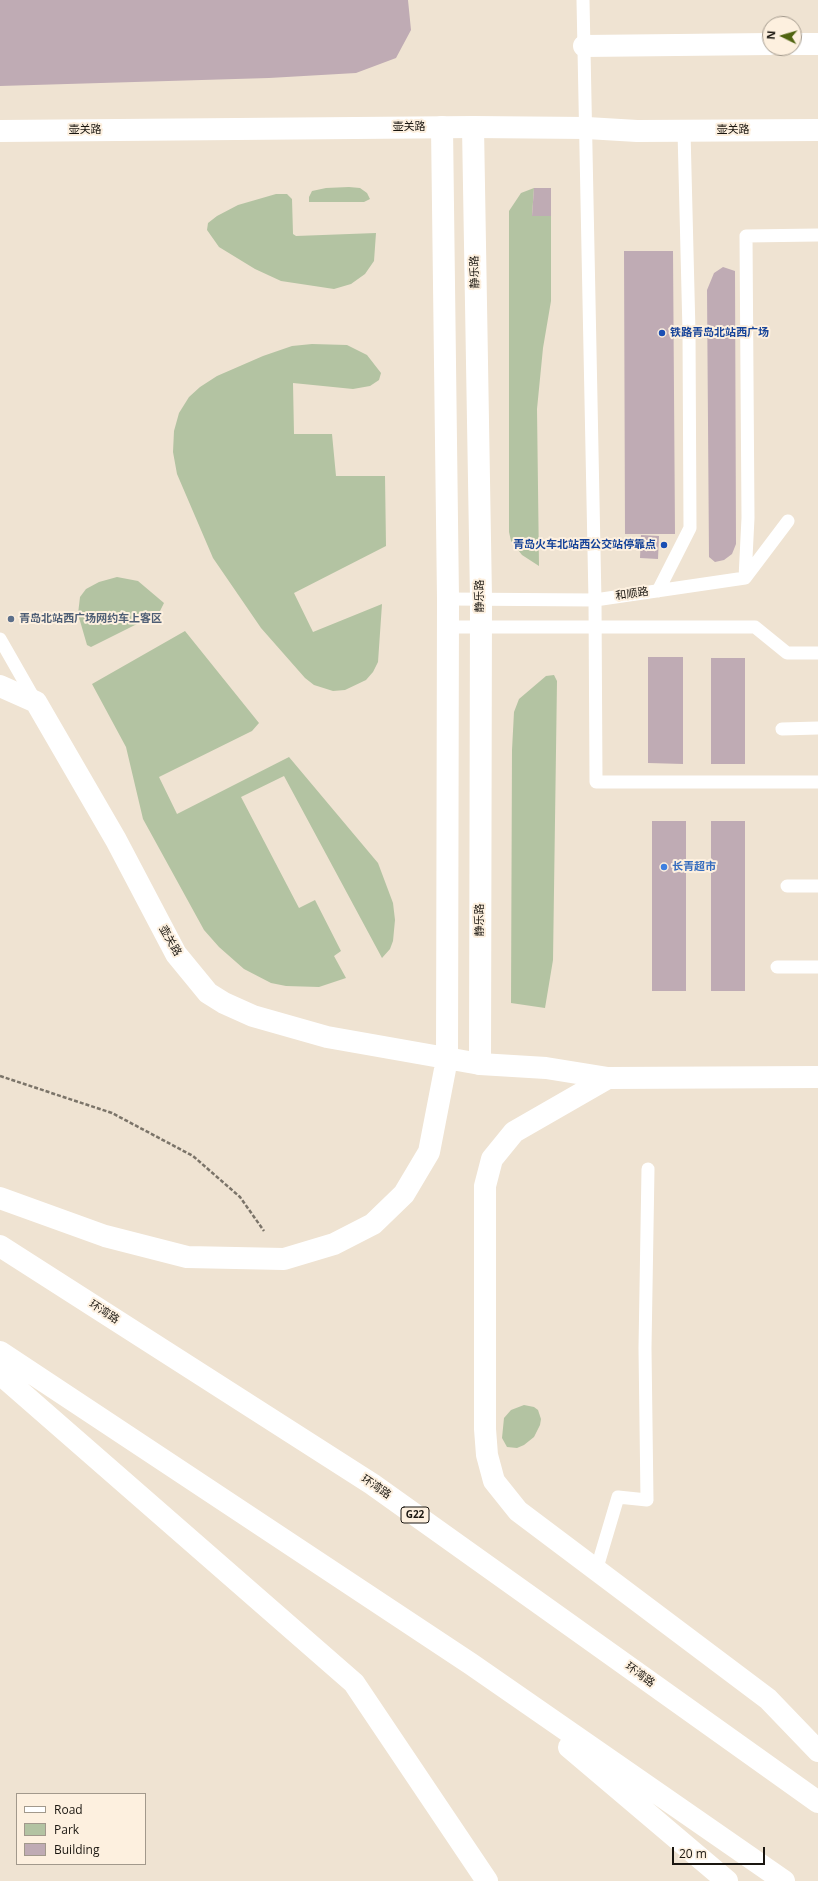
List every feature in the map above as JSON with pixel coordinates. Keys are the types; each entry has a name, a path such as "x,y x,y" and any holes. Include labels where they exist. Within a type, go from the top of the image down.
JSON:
{"main road":[{"path":"584,46 762,44"},
{"path":"802,44 818,44"},
{"path":"0,1198 104,1236 187,1257 284,1259 334,1244 373,1224 404,1194 429,1152 447,1059 448,599 442,127"},
{"name":"壶关路","path":"0,131 442,127 587,128 637,131 818,130"},
{"name":"静乐路","path":"473,127 481,598 480,1064"},
{"path":"443,214 474,214"},
{"path":"0,686 36,702"},
{"name":"壶关路","path":"36,702 116,840 176,954 208,993 224,1003 253,1016 327,1037 480,1064 546,1068 608,1078 818,1077"},
{"path":"608,1078 514,1132 492,1159 485,1186 485,1429 487,1455 494,1481 518,1511 768,1699 818,1751"},
{"name":"环湾路","path":"0,1246 372,1484 818,1802"},
{"path":"0,1352 471,1664 784,1881"},
{"path":"0,1374 354,1683 487,1881"},
{"path":"471,1664 727,1881"}],"lane":[{"path":"583,0 587,128 595,600 596,782 818,782"},
{"path":"658,591 690,528 689,338 684,130"},
{"path":"745,578 748,518 746,236 818,235"},
{"path":"745,578 788,521"},
{"name":"和顺路","path":"448,599 481,598 595,600 745,578"},
{"path":"448,627 755,627 787,653 818,653"},
{"path":"0,639 36,702"},
{"path":"782,728 818,728"},
{"path":"787,886 818,886"},
{"path":"777,967 818,967"},
{"path":"596,1571 618,1497 647,1500 645,1348 648,1169"}],"path":[{"path":"0,1076 112,1113 193,1156 240,1197 284,1259"}],"green space":[{"path":"326,188 360,188 367,193 370,199 364,202 309,202 309,197 312,191"},
{"path":"534,188 532,216 551,216 551,301 543,348 537,409 539,566 522,555 511,541 509,532 509,211 521,193"},
{"path":"276,194 287,194 292,199 293,234 296,236 376,233 374,261 365,274 351,284 334,289 281,281 255,269 219,247 207,230 208,223 217,216 238,205"},
{"path":"312,344 347,345 367,355 381,373 379,380 370,386 353,389 293,383 294,434 332,434 336,476 385,476 386,546 294,593 313,632 382,604 378,662 373,672 366,680 345,690 333,691 314,685 305,678 261,628 213,558 177,474 173,452 174,431 179,413 189,397 200,387 217,376 263,356 292,346"},
{"path":"117,577 138,581 164,603 159,613 91,647 87,645 78,614 80,597 86,589 99,582"},
{"path":"185,631 259,723 252,731 159,777 177,814 289,757 378,863 393,903 395,920 393,941 390,949 382,958 284,776 241,797 299,908 315,900 341,951 334,956 346,978 319,987 286,986 271,983 244,969 219,947 204,930 143,819 126,747 92,684"},
{"path":"554,675 557,681 553,960 545,1008 511,1003 512,750 514,712 519,699 546,676"},
{"path":"524,1405 534,1407 538,1410 541,1419 540,1425 534,1437 524,1445 517,1448 507,1447 502,1438 504,1418 511,1410"}],"building":[{"path":"0,0 408,0 411,30 396,58 356,73 269,78 0,86"},
{"path":"534,188 551,188 551,216 532,216"},
{"path":"624,251 673,251 675,534 625,534"},
{"path":"723,267 735,271 736,544 732,554 724,560 715,562 709,557 707,290 714,273"},
{"path":"641,535 659,536 658,559 640,558"},
{"path":"648,657 683,657 683,764 648,763"},
{"path":"711,658 745,658 745,764 711,764"},
{"path":"652,821 686,821 686,991 652,991"},
{"path":"711,821 745,821 745,991 711,991"}],"place":[{"name":"铁路青岛北站西广场","path":"662,333"},
{"name":"青岛火车北站西公交站停靠点","path":"664,545"},
{"name":"青岛北站西广场网约车上客区","path":"11,619"},
{"name":"长青超市","path":"664,867"}]}
